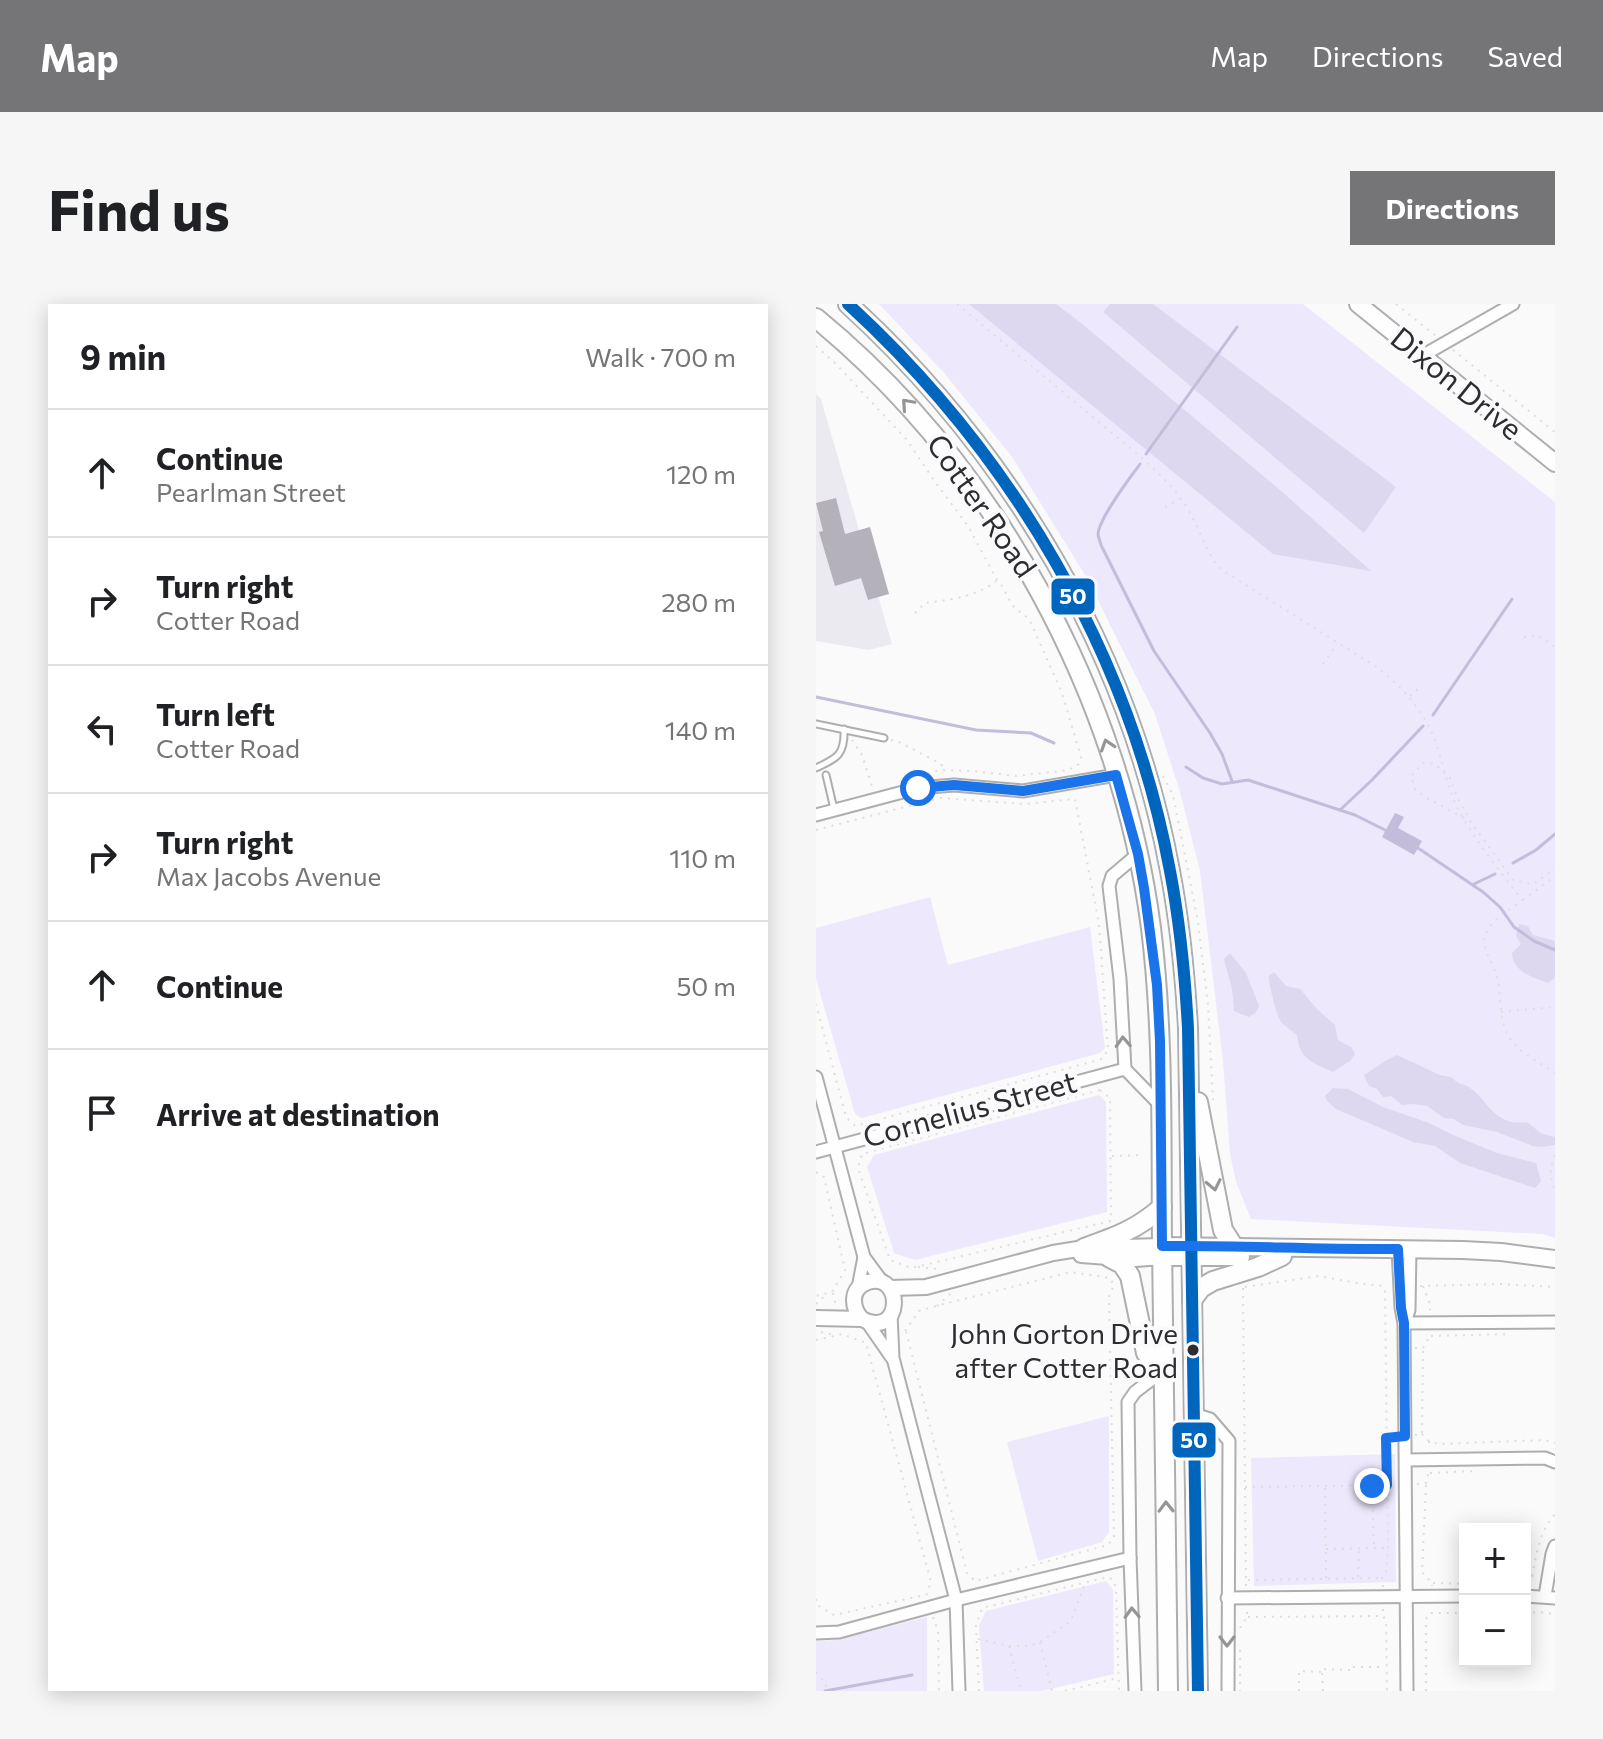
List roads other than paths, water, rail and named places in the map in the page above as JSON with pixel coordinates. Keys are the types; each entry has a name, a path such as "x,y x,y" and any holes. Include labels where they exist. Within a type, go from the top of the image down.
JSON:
{"main road":[{"name":"Cotter Road","path":"848,304 899,353 954,414 1011,489 1053,557 1096,641 1126,714 1156,808 1171,871 1182,949 1188,1028 1198,1691"},
{"name":"Dixon Drive","path":"1358,304 1555,463"},
{"name":"Cotter Road","path":"816,318 867,364 939,441 1005,533 1034,581 1080,674 1103,734 1138,854 1157,985 1160,1041 1168,1691"},
{"path":"1171,871 1184,896 1191,946 1197,1017 1198,1101 1223,1230 1234,1247"},
{"path":"1084,1248 1132,1230 1162,1207"},
{"path":"1192,1252 1234,1247 1404,1249 1501,1252 1555,1259"},
{"path":"1162,1252 1282,1256 1327,1250"},
{"path":"1192,1300 1201,1288 1213,1281 1282,1256"},
{"path":"1110,1258 1122,1264 1130,1276 1146,1353 1164,1370"}],"street":[{"path":"1422,356 1513,304"},
{"path":"816,815 918,788 954,785 1023,791 1116,775"},
{"path":"1138,854 1112,876 1109,886 1120,979 1125,1069 1161,1105"},
{"name":"Cornelius Street","path":"816,1152 1125,1069"},
{"path":"816,1077 864,1257 893,1294 893,1358 956,1600 959,1691"},
{"path":"816,1318 870,1281 887,1286 926,1287 1053,1253 1084,1248 1162,1252"},
{"path":"1404,1249 1409,1310 1404,1323 1407,1691"},
{"path":"1053,1253 1110,1258 1162,1252"},
{"path":"864,1257 854,1308 893,1358"},
{"path":"816,1318 880,1322 926,1287"},
{"path":"1404,1323 1555,1322"},
{"path":"1135,1691 1128,1402 1135,1392 1164,1370"},
{"path":"1194,1414 1210,1419 1229,1441 1228,1691"},
{"path":"1406,1460 1545,1458 1555,1462"},
{"path":"1550,1597 1555,1546"},
{"path":"816,1633 839,1632 1130,1558"},
{"path":"1227,1598 1459,1596"}],"lane":[{"path":"816,724 884,738"},
{"path":"816,768 839,754 844,746 844,729"},
{"path":"826,775 835,810"}],"waterway":[{"path":"1146,454 1237,327"},
{"path":"1140,464 1116,498 1098,534 1154,651 1210,733 1232,781"},
{"path":"1433,715 1512,599"},
{"path":"816,697 976,730 1031,733 1054,743"},
{"path":"1340,810 1423,726"},
{"path":"1186,767 1203,778 1222,784 1248,780 1355,815 1387,831"},
{"path":"1513,863 1555,834"},
{"path":"1415,846 1483,892 1500,907 1514,927 1534,941 1555,950"},
{"path":"1474,884 1495,874"},
{"path":"825,1691 912,1675"}],"place":[{"name":"John Gorton Drive after Cotter Road","path":"1193,1350"}]}
